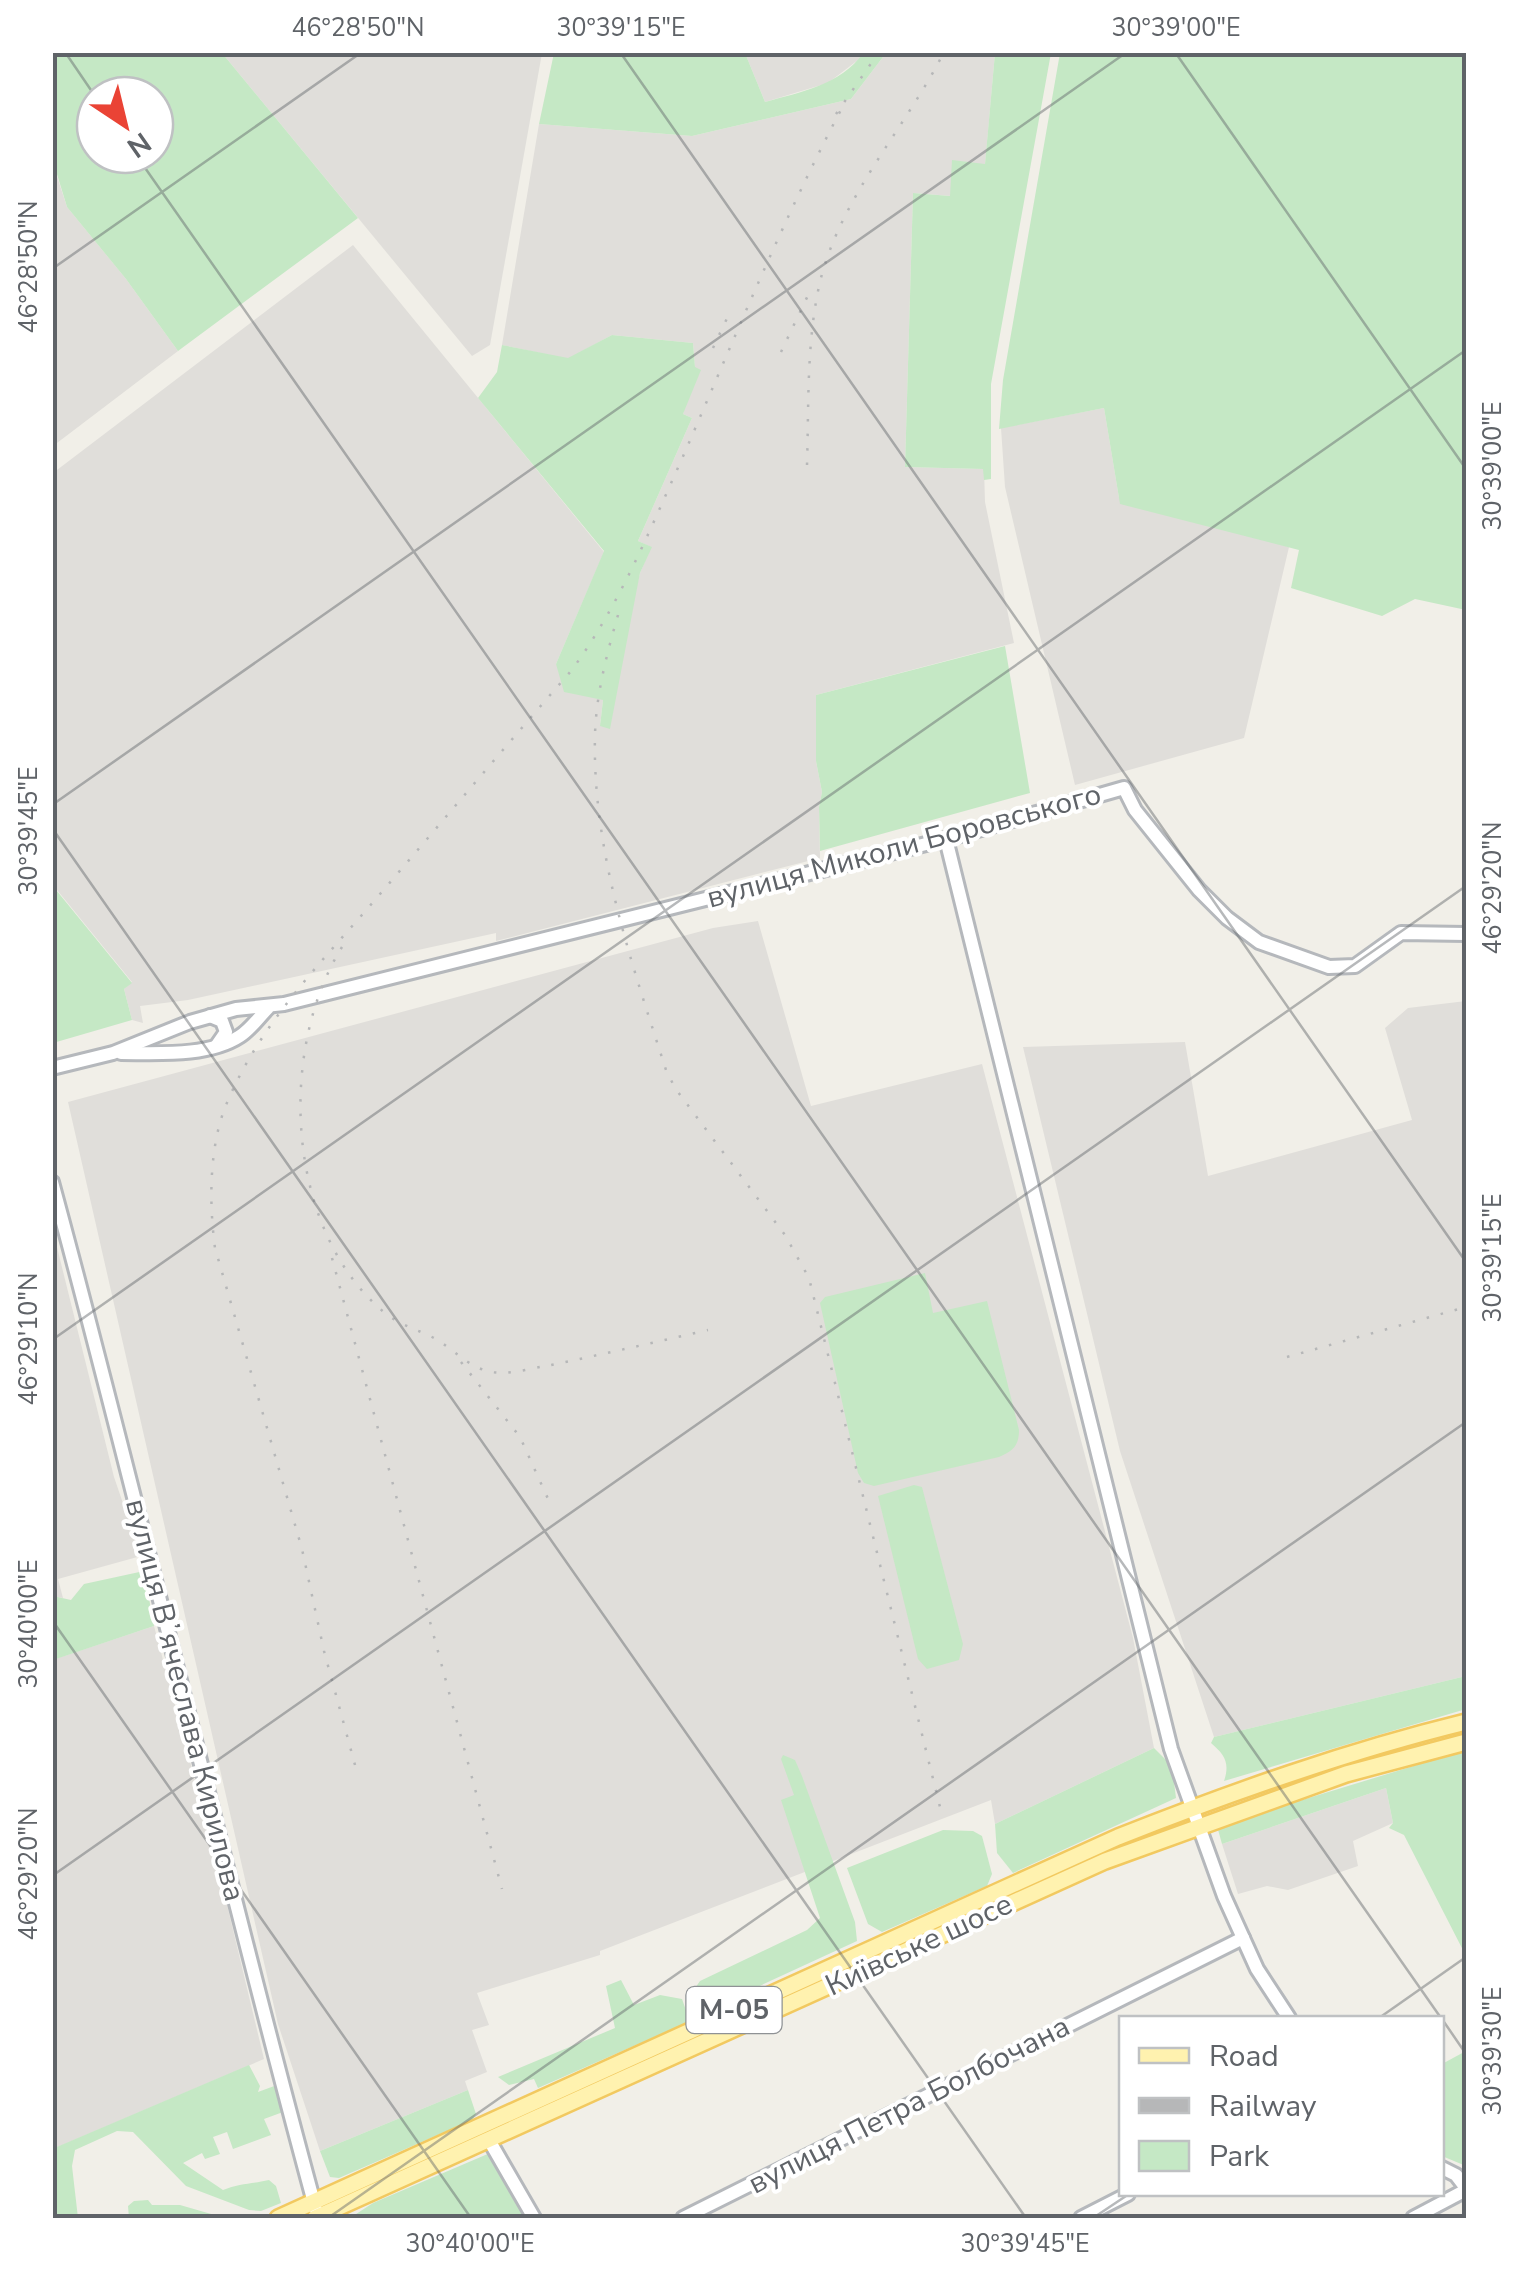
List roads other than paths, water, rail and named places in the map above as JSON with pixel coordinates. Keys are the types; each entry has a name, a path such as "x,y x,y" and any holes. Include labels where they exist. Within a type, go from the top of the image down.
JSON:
{"main road":[{"name":"М-05","path":"278,2218 316,2213 872,1947 1192,1808 1340,1756 1466,1722"},
{"name":"М-05","path":"1198,1825 1346,1774 1466,1742"},
{"name":"Київське шосе","path":"316,2213 489,2140 1105,1860 1198,1825"}],"street":[{"name":"вулиця Миколи Боровського","path":"52,1068 114,1053 236,1008 268,1008 946,839 1124,788 1135,810 1199,890 1259,942 1329,966 1355,966 1402,933 1466,934"},
{"path":"946,839 1176,1765 1224,1896 1263,1980 1289,2016"},
{"name":"вулиця Миколи Боровського","path":"114,1053 218,1045 240,1036 268,1008"},
{"path":"210,1016 222,1021 226,1032 218,1045"},
{"path":"190,1022 185,1033 189,1043 202,1049"},
{"name":"вулиця Вʼячеслава Кирилова","path":"52,1182 124,1447 165,1630 316,2213"},
{"name":"вулиця Петра Болбочана","path":"682,2218 1243,1938"},
{"path":"489,2140 534,2218"},
{"path":"1413,2218 1466,2189 1456,2174 1444,2169"},
{"path":"1081,2218 1124,2196"}],"railway":[{"path":"836,114 879,52"},
{"path":"807,465 811,345 822,274 845,215 944,52"},
{"path":"355,1765 302,1549 215,1248 212,1175 220,1121 254,1050 289,1001 571,671 604,621 644,542 779,237 843,106"},
{"path":"781,352 811,289"},
{"path":"713,348 730,312"},
{"path":"618,615 597,705 596,778 607,863 627,946 675,1088 785,1235 809,1278 940,1807"},
{"path":"342,947 321,989 307,1037 301,1087 302,1139 311,1189 327,1236 352,1278 385,1313 440,1341 475,1366 498,1373 708,1330"},
{"path":"332,1258 502,1889"},
{"path":"1287,1357 1466,1307"},
{"path":"461,1362 520,1437 549,1501"}]}
